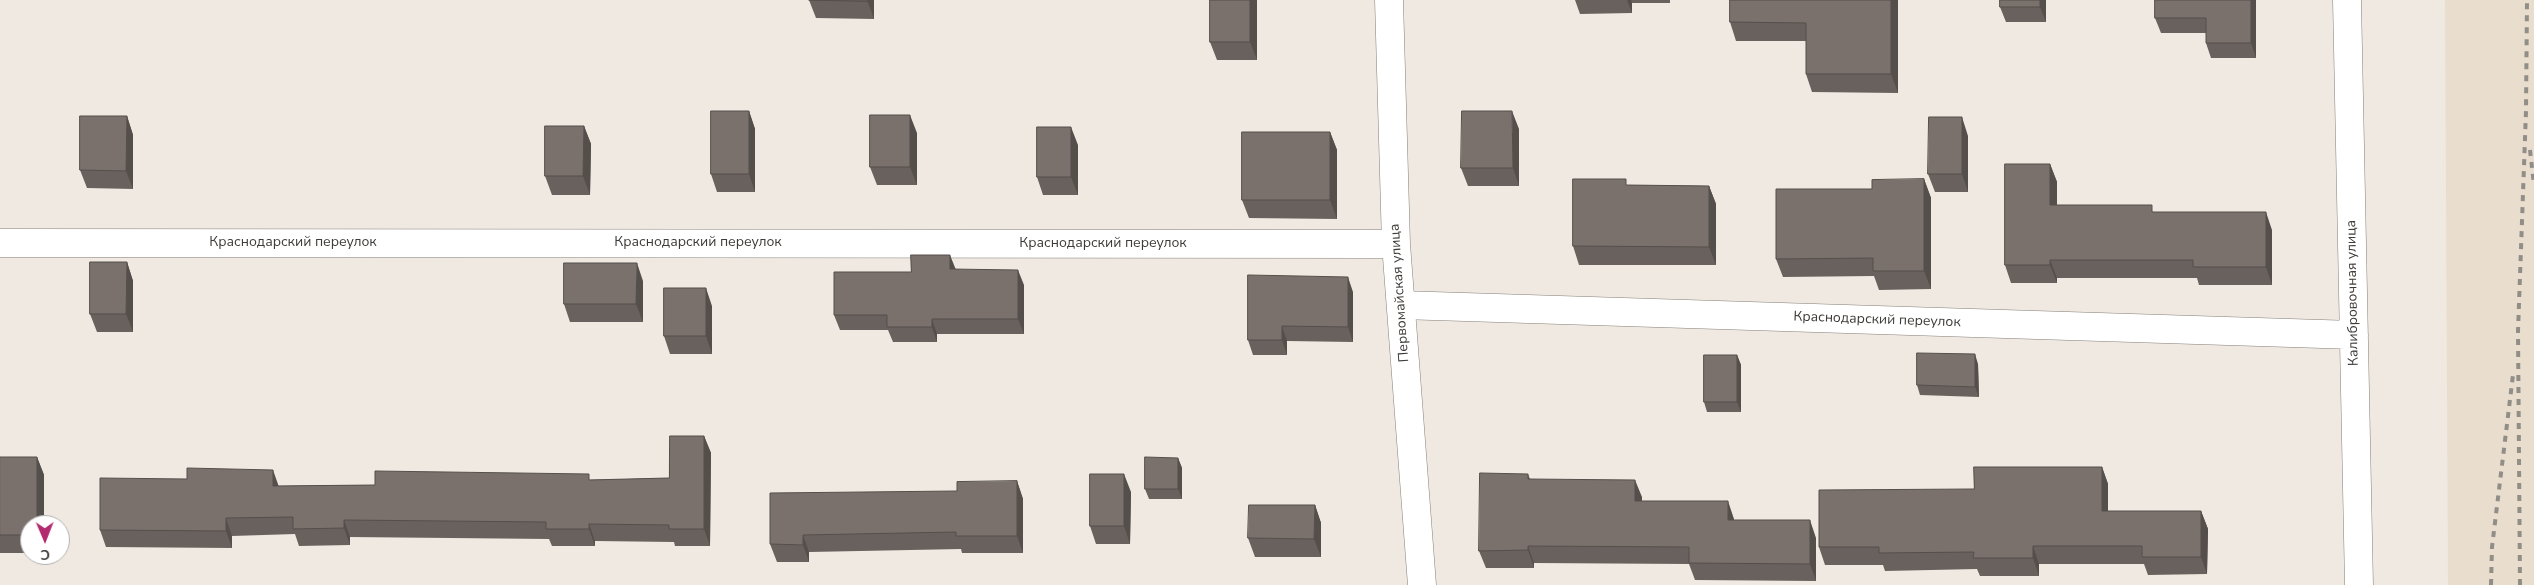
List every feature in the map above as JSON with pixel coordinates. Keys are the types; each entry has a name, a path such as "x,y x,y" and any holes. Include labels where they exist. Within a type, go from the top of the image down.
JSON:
{"street":[{"name":"Первомайская улица","path":"1389,0 1396,244 1422,585"},
{"name":"Калибровочная улица","path":"2347,0 2359,585"},
{"name":"Краснодарский переулок","path":"0,243 1396,244"},
{"name":"Краснодарский переулок","path":"1401,305 2354,336"}],"shaded area":[{"path":"2445,0 2534,0 2534,585 2448,585"}],"building":[{"path":"809,0 867,0 867,1"},
{"path":"1210,0 1250,0 1250,42 1210,42"},
{"path":"1730,0 1891,0 1891,74 1806,74 1806,23 1730,22"},
{"path":"2000,0 2040,0 2040,7 2000,7"},
{"path":"2155,0 2251,0 2251,43 2206,43 2206,18 2155,18"},
{"path":"711,111 749,111 749,174 711,174"},
{"path":"1462,111 1512,111 1513,168 1461,168"},
{"path":"870,115 910,115 910,167 870,167"},
{"path":"80,116 127,116 126,171 80,170"},
{"path":"1929,117 1962,117 1962,174 1928,174"},
{"path":"545,126 584,126 583,176 545,176"},
{"path":"1037,127 1071,127 1071,177 1037,177"},
{"path":"1242,132 1330,132 1330,200 1242,200"},
{"path":"2005,164 2050,164 2050,205 2152,205 2152,212 2266,212 2266,267 2193,267 2193,260 2050,260 2050,265 2005,265"},
{"path":"1573,179 1626,179 1626,185 1709,186 1709,247 1573,246"},
{"path":"1924,179 1924,271 1873,271 1873,258 1776,259 1776,189 1872,189 1872,180"},
{"path":"911,255 950,255 950,269 1018,270 1018,319 932,319 932,327 887,327 887,315 834,315 834,272 911,272"},
{"path":"90,262 127,262 126,314 90,314"},
{"path":"564,263 637,263 636,304 564,304"},
{"path":"1248,275 1348,277 1348,327 1282,326 1282,340 1248,340"},
{"path":"664,288 706,288 706,336 664,336"},
{"path":"1917,353 1975,354 1975,387 1917,385"},
{"path":"1704,355 1737,355 1737,402 1704,402"},
{"path":"670,436 704,436 704,529 669,529 669,525 589,524 589,529 546,529 546,522 344,520 344,528 293,529 293,517 226,518 226,531 100,530 100,478 187,479 187,468 273,470 273,486 375,485 375,471 589,474 589,480 669,478"},
{"path":"0,457 37,457 37,515 20,515 20,535 0,535"},
{"path":"1145,457 1178,458 1178,489 1145,489"},
{"path":"1974,467 2102,467 2102,511 2201,511 2201,557 2142,557 2142,546 2033,546 2033,558 1973,558 1974,552 1879,553 1879,547 1819,547 1819,490 1974,489"},
{"path":"1480,473 1528,474 1528,479 1635,480 1635,501 1728,501 1728,520 1810,520 1810,564 1689,563 1689,547 1528,546 1528,550 1479,551"},
{"path":"1090,474 1124,474 1124,526 1090,526"},
{"path":"1017,481 1017,536 956,536 956,532 803,535 803,545 770,544 770,493 957,491 957,482"},
{"path":"1249,505 1315,505 1314,539 1248,538"}],"railway":[{"path":"2520,585 2518,331 2526,111 2527,0"},
{"path":"2530,150 2534,185"},
{"path":"2491,585 2492,547 2513,375"}]}
